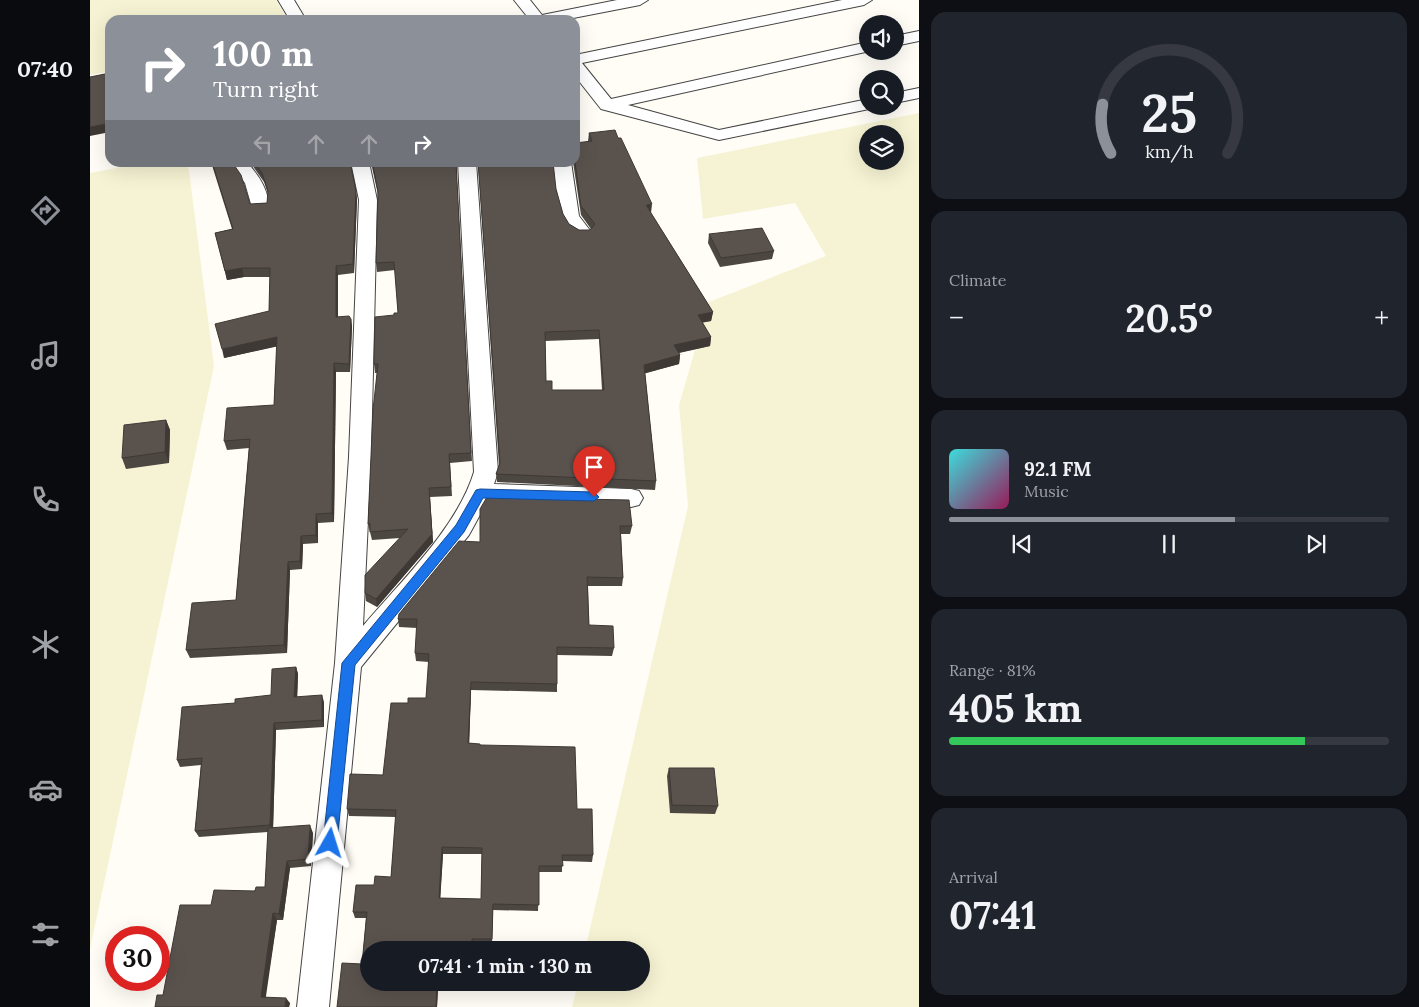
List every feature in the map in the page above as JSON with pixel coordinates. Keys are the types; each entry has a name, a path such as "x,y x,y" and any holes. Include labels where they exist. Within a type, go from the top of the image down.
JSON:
{"street":[{"path":"286,0 295,15"},
{"path":"522,0 535,15"},
{"path":"564,15 640,0"},
{"path":"580,59 864,0"},
{"path":"904,39 919,36"},
{"path":"608,105 859,49"},
{"path":"580,71 608,105 718,135 859,106"},
{"path":"904,96 919,93"},
{"path":"241,167 257,187 260,194 260,207"},
{"path":"313,1007 348,663 360,456 368,200 361,167"},
{"path":"348,663 460,528 480,493 486,472 473,232 467,167"},
{"path":"563,167 570,216 572,222 582,233"},
{"path":"480,493 632,498"}],"shaded area":[{"path":"90,0 276,0 285,15 105,15 105,72 90,75"},
{"path":"919,113 919,1007 572,1007 576,991 650,991 650,941 587,941 688,506 679,405 709,302 826,256 795,203 703,219 697,158 859,125 859,170 904,170 904,125 860,125"},
{"path":"122,167 189,167 214,366 90,949 90,173"}],"building":[{"path":"105,74 105,124 90,127 90,77"},
{"path":"615,130 618,138 621,138 652,204 646,205 713,312 698,315 711,337 674,345 680,355 644,365 656,481 496,474 500,463 478,167 554,167 556,189 563,214 569,224 579,230 590,230 595,224 581,206 576,167 580,167 580,142 592,141 589,133","holes":["599,330 604,390 552,390 552,381 546,381 545,332"]},
{"path":"214,167 235,167 241,175 250,204 267,203 268,191 262,173 258,167 351,167 356,191 353,264 336,266 336,317 349,316 351,319 349,364 334,363 332,513 316,514 316,535 301,536 300,561 288,562 284,645 186,650 192,603 236,600 250,439 224,441 227,408 274,405 277,337 222,349 215,324 269,311 270,268 242,268 225,271 215,233 233,229"},
{"path":"373,167 456,167 471,453 449,454 451,487 429,488 432,534 376,599 365,593 365,575 408,529 370,532 370,523 368,524 373,410 378,364 374,364 375,317 398,313 394,262 376,263 378,191"},
{"path":"762,228 774,251 721,258 709,234"},
{"path":"166,420 165,452 122,458 124,425"},
{"path":"487,497 629,500 632,526 620,526 623,578 587,577 589,625 613,626 614,648 557,647 557,684 471,682 468,743 480,745 575,747 577,809 592,809 593,855 562,855 563,866 539,866 539,905 493,904 492,939 472,939 472,941 364,941 367,912 353,912 356,885 374,885 375,876 391,877 396,810 347,809 350,774 383,775 391,703 408,703 408,698 426,698 429,654 415,653 417,619 398,619 399,614 459,541 480,542 480,509","holes":["442,847 482,848 481,899 439,898"]},
{"path":"296,667 294,697 322,695 322,720 274,723 270,825 195,831 202,758 177,760 182,707 235,703 235,699 271,695 272,669"},
{"path":"669,768 714,768 718,806 672,805"},
{"path":"310,825 308,859 287,861 279,914 273,913 261,997 286,998 285,1007 155,1007 157,995 163,995 164,991 170,991 170,958 180,905 211,905 214,890 255,891 256,887 265,887 268,828"},
{"path":"342,963 360,964 360,991 437,991 436,1007 337,1007"}],"route":[{"path":"330,843 348,663 471,514 480,493 594,497"}]}
